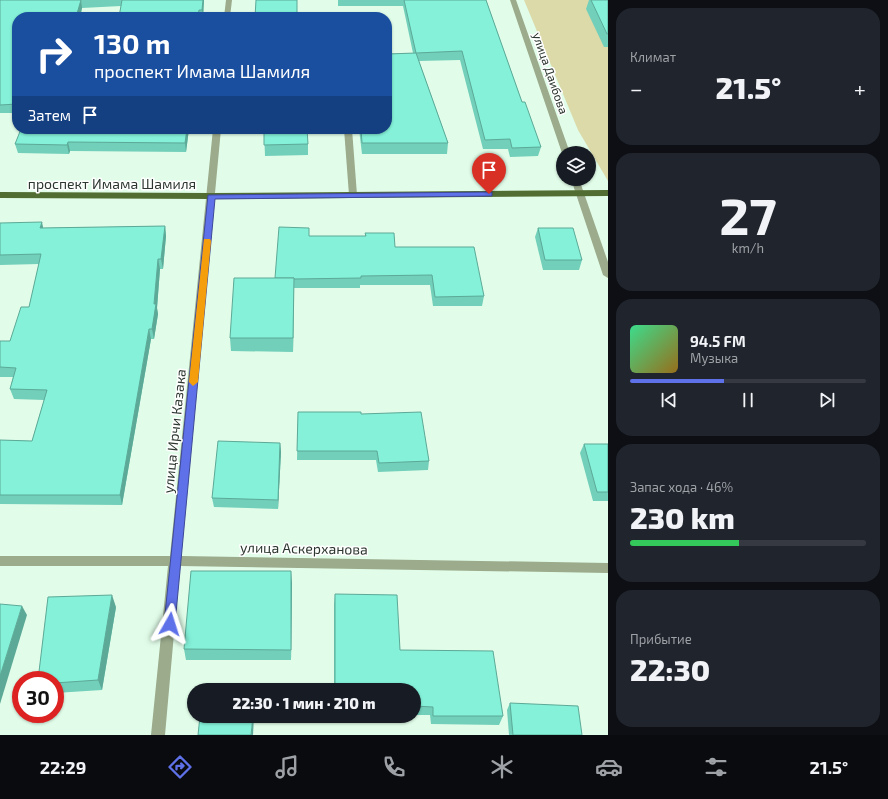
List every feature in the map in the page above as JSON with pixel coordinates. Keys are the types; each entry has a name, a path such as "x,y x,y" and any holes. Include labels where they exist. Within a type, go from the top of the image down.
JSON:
{"main road":[{"name":"проспект Имама Шамиля","path":"0,196 608,193"}],"street":[{"path":"228,12 229,0"},
{"name":"улица Даибова","path":"513,0 564,146"},
{"name":"улица Ирчи Казака","path":"158,735 217,134"},
{"path":"348,134 353,195"},
{"path":"578,186 608,275"},
{"name":"улица Аскерханова","path":"0,561 176,561 608,568"}],"shaded area":[{"path":"524,0 608,0 608,181 596,161 596,146 587,146 578,130"}],"building":[{"path":"0,0 81,0 77,12 12,12 12,104 0,105"},
{"path":"122,0 203,0 202,10 199,10 199,12 120,12"},
{"path":"256,0 297,0 297,12 255,12"},
{"path":"404,0 486,0 522,102 525,102 541,147 512,148 510,139 485,140 462,51 416,53"},
{"path":"591,0 608,0 608,34 607,34"},
{"path":"416,53 448,143 362,143 361,134 392,134 392,54"},
{"path":"19,134 186,134 185,143 68,142 67,145 15,144"},
{"path":"264,134 307,134 308,144 264,145"},
{"path":"42,222 40,228 165,226 161,259 158,259 154,304 156,304 152,329 149,329 120,495 0,495 0,440 32,441 47,390 10,389 16,368 0,367 0,341 10,341 21,307 29,307 41,254 0,255 0,223"},
{"path":"279,227 309,228 309,236 366,236 365,233 394,233 395,247 474,247 484,296 435,297 432,275 361,276 361,278 275,278"},
{"path":"538,228 573,228 582,260 545,260"},
{"path":"234,278 294,278 293,338 230,338"},
{"path":"298,412 361,412 361,414 421,412 429,461 379,463 377,451 297,451"},
{"path":"218,441 280,443 278,500 212,498"},
{"path":"584,444 608,444 608,492 597,492"},
{"path":"191,571 291,571 291,650 184,649"},
{"path":"335,594 397,595 400,650 493,651 503,716 433,716 433,707 421,706 421,683 335,683"},
{"path":"112,595 98,680 64,682 64,671 39,671 48,597"},
{"path":"0,604 22,606 0,676"},
{"path":"510,703 578,706 582,735 513,735"},
{"path":"199,723 252,723 251,735 198,735"}],"slow traffic":[{"path":"193,382 207,241"}],"route":[{"path":"170,624 211,196 489,194"}]}
